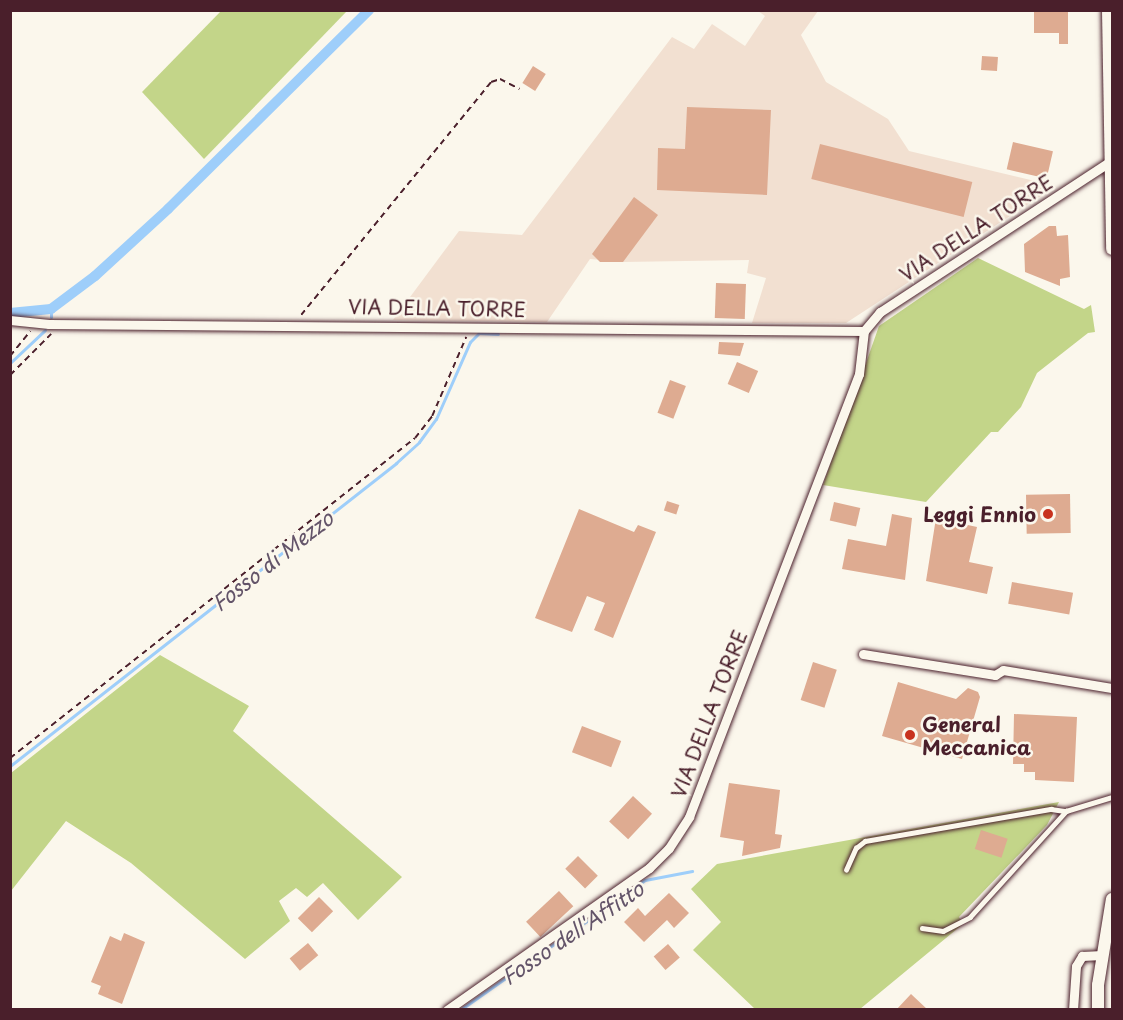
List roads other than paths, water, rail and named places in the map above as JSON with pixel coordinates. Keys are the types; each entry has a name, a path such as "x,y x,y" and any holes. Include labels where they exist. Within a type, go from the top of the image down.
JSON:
{"main road":[{"path":"1108,10 1113,249"},
{"path":"1098,1010 1113,899"}],"street":[{"name":"VIA DELLA TORRE","path":"447,1010 649,868 669,848 689,817 859,374 864,331 880,312 1112,161"},
{"name":"VIA DELLA TORRE","path":"10,320 57,323 864,331"},
{"path":"863,654 994,675 1003,670 1113,688"},
{"path":"1073,1010 1076,966 1082,956 1107,954"}],"lane":[{"path":"846,870 856,848 865,841 1051,809 1066,811 1113,797"},
{"path":"922,928 943,931 970,918 1066,811"}],"waterway":[{"path":"10,313 51,309 95,276 168,209 369,10"},
{"path":"51,309 51,317"},
{"path":"10,363 45,330"},
{"name":"Fosso di Mezzo","path":"10,766 396,463 419,442 436,419 470,342 479,333 498,334"},
{"name":"Fosso dell'Affitto","path":"460,1010 645,880 692,871"}],"place":[{"name":"Leggi Ennio","path":"1048,514"},
{"name":"General Meccanica","path":"910,735"}]}
